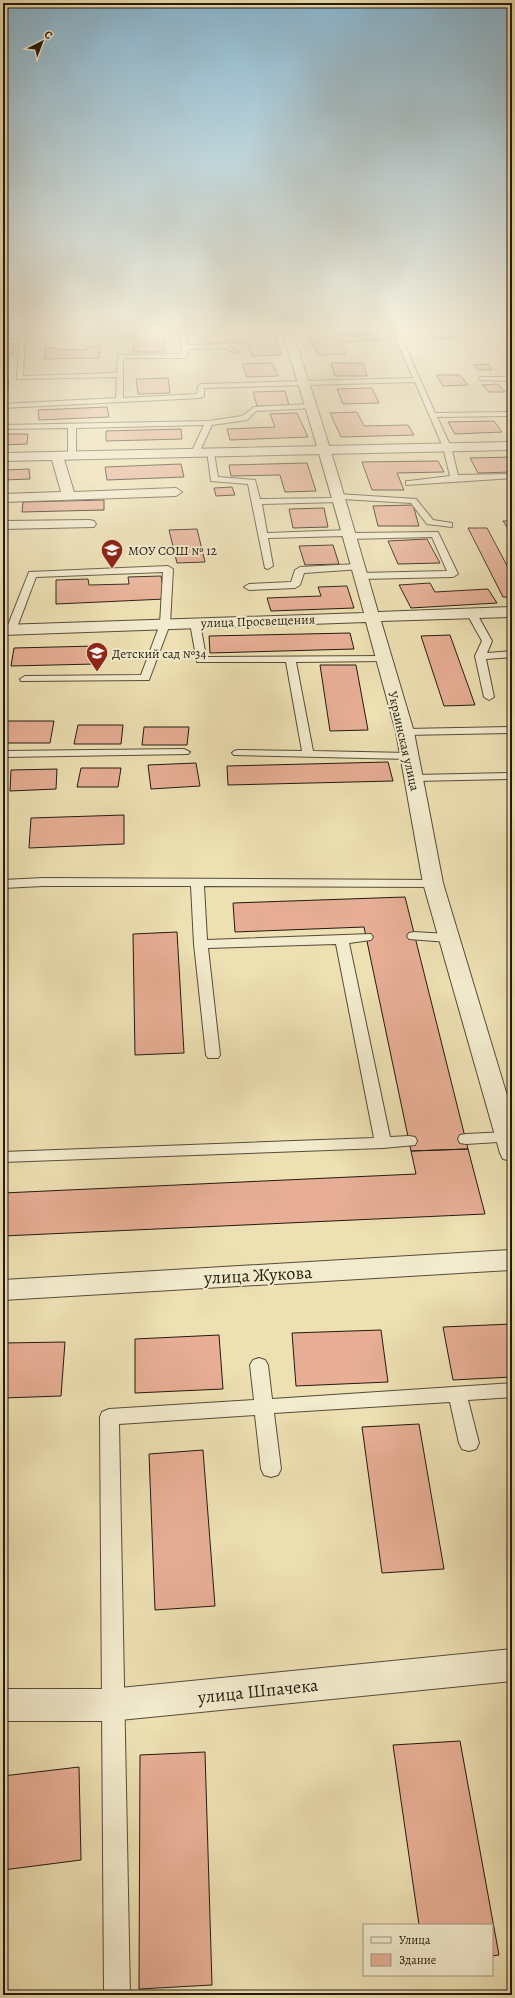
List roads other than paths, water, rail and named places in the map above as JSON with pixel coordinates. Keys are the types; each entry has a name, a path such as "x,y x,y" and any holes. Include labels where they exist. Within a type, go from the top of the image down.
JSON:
{"street":[{"name":"Украинская улица","path":"317,425 323,450 339,498 405,732 433,883 509,1145"},
{"path":"3,458 512,446"},
{"path":"57,456 69,496"},
{"path":"3,498 176,492"},
{"path":"3,525 89,524"},
{"name":"улица Просвещения","path":"7,630 512,612"},
{"name":"улица Жукова","path":"3,1290 512,1260"},
{"name":"улица Шпачека","path":"3,1705 110,1706 512,1665"}],"lane":[{"path":"3,427 107,425"},
{"path":"195,453 208,425"},
{"path":"437,425 447,447 455,478"},
{"path":"72,426 72,456"},
{"path":"210,453 214,478 252,482 268,566"},
{"path":"409,484 455,478 512,476"},
{"path":"257,502 339,498 413,501 430,522 449,525"},
{"path":"250,588 295,585 300,570 453,574 435,534 263,536"},
{"path":"7,630 32,574 168,569 165,624 145,678 25,679"},
{"path":"472,614 487,641 480,656 489,697"},
{"path":"195,623 200,660 383,658"},
{"path":"480,656 512,654"},
{"path":"290,660 308,754"},
{"path":"405,732 512,730"},
{"path":"3,754 184,752"},
{"path":"238,753 409,756"},
{"path":"414,778 512,776"},
{"path":"3,884 43,882 197,884 433,883"},
{"path":"197,884 201,944 213,1055"},
{"path":"414,936 448,938"},
{"path":"201,944 366,938"},
{"path":"342,940 383,1143"},
{"path":"466,1139 509,1145"},
{"path":"3,1157 409,1141"},
{"path":"259,1365 271,1469"},
{"path":"117,1995 109,1417 512,1390"},
{"path":"457,1394 469,1443"}],"place":[{"name":"МОУ СОШ № 12","path":"112,570"},
{"name":"Детский сад №34","path":"97,672"}]}
